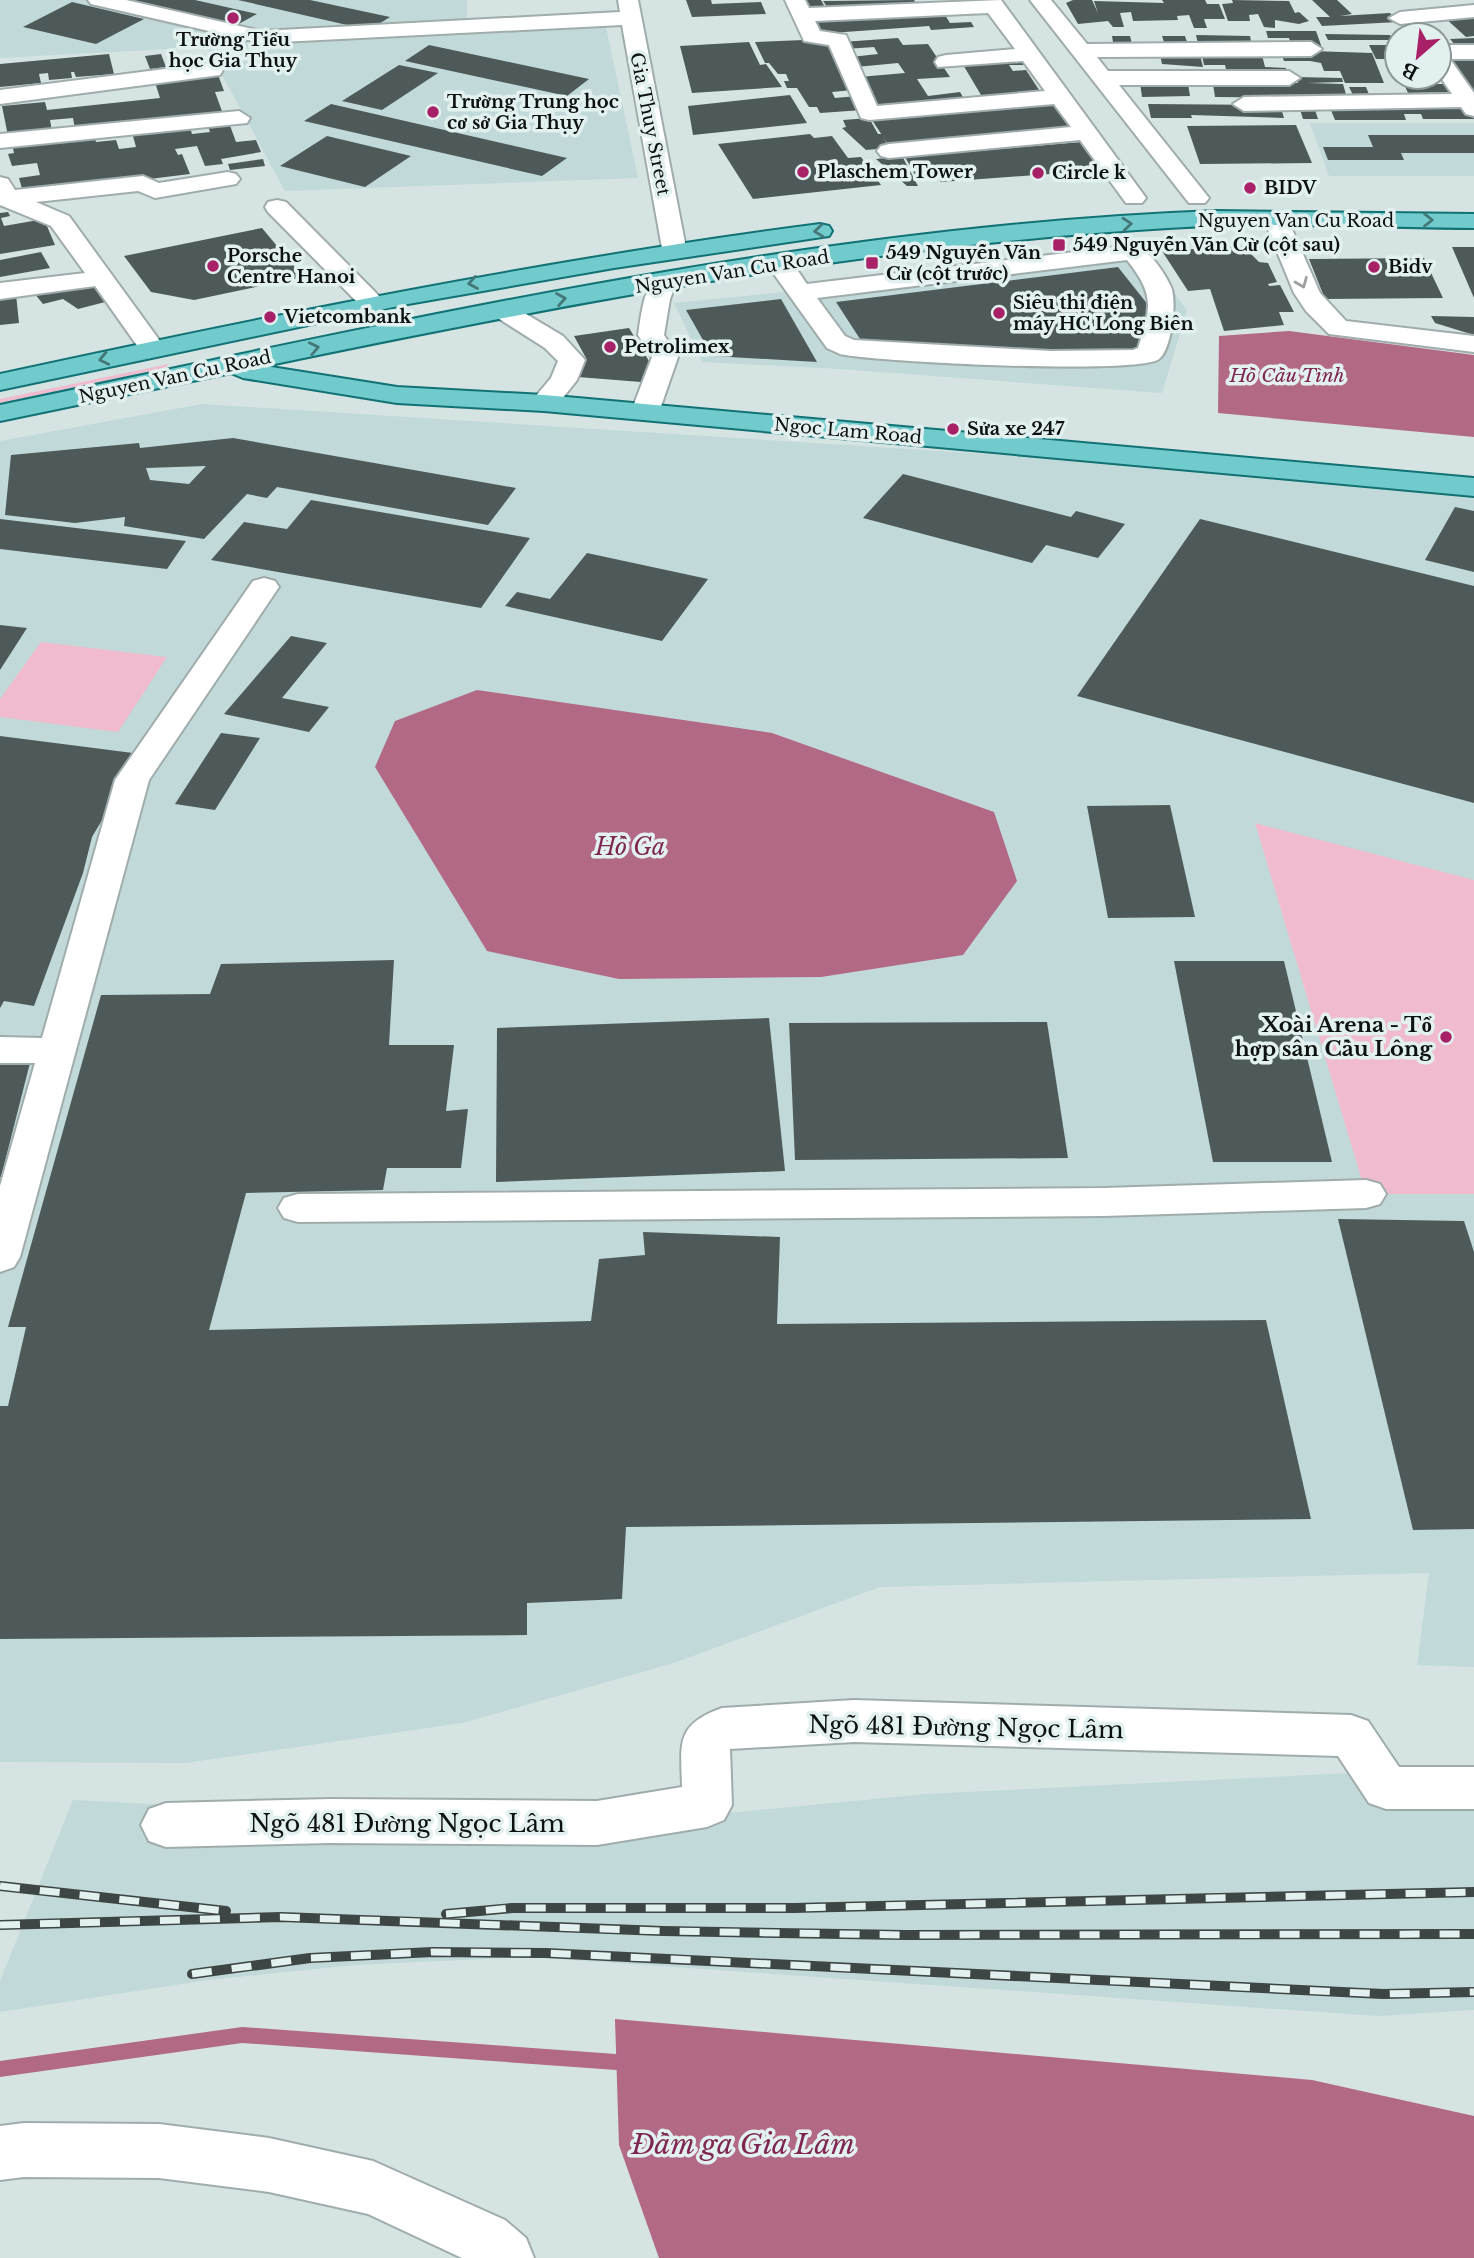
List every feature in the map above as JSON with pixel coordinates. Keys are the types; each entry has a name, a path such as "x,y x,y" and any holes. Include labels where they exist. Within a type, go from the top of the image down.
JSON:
{"main road":[{"name":"Nguyen Van Cu Road","path":"1108,201 1134,198 1474,200"},
{"name":"Nguyen Van Cu Road","path":"0,413 83,396 226,385 502,310 779,262 1131,223 1276,220 1474,221"},
{"name":"Nguyen Van Cu Road","path":"0,382 372,303 674,248 849,227"},
{"path":"195,340 226,385"},
{"name":"Ngoc Lam Road","path":"226,385 544,403 1474,487"}],"street":[{"path":"98,0 261,37 382,31 630,9"},
{"path":"1040,0 1196,198"},
{"path":"1381,0 1403,21"},
{"path":"864,39 838,40 812,36 799,8 992,3 1134,198"},
{"path":"382,31 423,6"},
{"name":"Gia Thuy Street","path":"630,9 674,248"},
{"path":"1400,18 1474,11"},
{"path":"989,33 1013,32"},
{"path":"1066,32 1261,32"},
{"path":"838,40 869,113 1060,97"},
{"path":"1080,51 1311,49"},
{"path":"1453,52 1474,52"},
{"path":"972,104 940,53 1029,54"},
{"path":"0,97 212,70"},
{"path":"1102,78 1295,79"},
{"path":"1453,78 1471,104"},
{"path":"1244,104 1471,104"},
{"path":"0,141 239,118"},
{"path":"889,151 1086,133"},
{"path":"4,191 143,183 155,191 228,179"},
{"path":"4,191 60,221 152,348"},
{"path":"277,207 372,303"},
{"path":"1276,220 1306,292 1322,317 1338,328 1474,344"},
{"path":"779,262 836,342 849,348 1051,359 1143,356 1150,353 1163,305 1161,285 1133,253 801,292"},
{"path":"0,291 101,278"},
{"path":"645,412 665,356 652,335 657,299 664,281"},
{"path":"502,310 554,342 572,360 564,380 544,403"},
{"path":"2,1242 59,1051 132,780 264,587"},
{"path":"0,1050 59,1051"},
{"path":"298,1208 1104,1202 1366,1194"},
{"name":"Ngõ 481 Đường Ngọc Lâm","path":"166,1825 331,1821 597,1823 706,1805 705,1740 722,1729 854,1721 1351,1736 1387,1788 1474,1788"},
{"path":"0,2153 24,2150 159,2151 269,2165 373,2188 485,2240 506,2258"}],"shaded area":[{"name":"Trường Trung học cơ sở Gia Thụy","path":"0,0 467,0 467,33 606,27 638,178 285,191 207,47 0,58"},
{"path":"1310,123 1474,123 1474,176 1329,176"},
{"path":"1146,256 1187,310 1162,393 839,369 702,362 674,303"},
{"path":"169,364 164,368 0,403 0,399"},
{"path":"202,404 1474,485 1474,1667 1417,1665 1429,1573 880,1587 674,1663 462,1723 186,1763 0,1762 0,441"},
{"path":"41,642 167,657 118,732 0,717 0,699"},
{"path":"1255,823 1474,880 1474,1194 1366,1194"},
{"path":"1474,1767 1474,2010 1378,2016 529,1957 355,1965 208,1980 0,2012 0,1981 73,1800 446,1819 708,1815 926,1794"}],"water":[{"name":"Hồ Cầu Tình","path":"1289,331 1474,355 1474,437 1218,413 1219,336"},
{"name":"Hồ Ga","path":"477,690 772,733 994,812 1017,881 963,955 821,977 619,979 487,951 375,767 395,721"},
{"name":"Đầm ga Gia Lâm","path":"615,2019 1312,2080 1474,2116 1474,2258 659,2258 619,2145"}],"building":[{"path":"123,0 195,0 257,14 235,26"},
{"path":"238,0 310,0 390,17 369,30"},
{"path":"686,0 711,0 712,4 761,2 766,14 692,17"},
{"path":"799,0 821,0 827,11 806,12"},
{"path":"914,0 919,8 830,11 823,1"},
{"path":"1073,0 1092,0 1098,13 1094,1 1164,3 1162,0 1205,0 1207,4 1219,4 1225,19 1204,19 1207,28 1194,28 1189,15 1177,16 1178,20 1133,21 1131,12 1120,13 1124,27 1113,27 1108,21 1078,24 1066,3"},
{"path":"1232,0 1289,1 1295,13 1299,12 1309,21 1299,24 1275,20 1275,28 1264,27 1258,14 1249,15 1250,21 1228,21 1222,4 1233,3"},
{"path":"1312,0 1337,0 1352,14 1340,16 1390,13 1397,21 1322,26 1316,17 1330,17"},
{"path":"72,2 144,19 96,44 23,27"},
{"path":"943,12 950,23 971,22 974,27 931,30 929,26 817,34 808,18"},
{"path":"1474,14 1474,36 1466,37 1453,25 1453,21 1444,17"},
{"path":"1266,31 1316,31 1322,48 1292,48 1289,38 1268,38"},
{"path":"1325,34 1383,35 1383,40 1328,40"},
{"path":"1196,35 1250,36 1251,41 1263,41 1265,49 1199,48"},
{"path":"1112,36 1130,36 1133,48 1114,48"},
{"path":"1162,36 1185,36 1189,48 1166,48"},
{"path":"898,38 903,45 928,44 950,77 917,79 928,96 960,92 964,99 876,107 859,77 905,73 898,63 856,67 851,57 878,54 874,47 846,49 842,42"},
{"path":"1474,38 1474,46 1457,47 1453,39"},
{"path":"827,39 853,90 832,92 835,98 857,96 863,110 820,113 817,107 809,107 797,88 787,88 784,81 789,81 786,74 778,74 769,63 765,63 755,42"},
{"path":"749,42 760,65 766,64 782,87 692,93 680,46"},
{"path":"429,45 589,79 567,96 405,61"},
{"path":"1369,45 1383,45 1383,59 1376,59"},
{"path":"1159,50 1199,51 1203,67 1162,64"},
{"path":"1201,50 1261,51 1265,67 1286,68 1288,75 1227,74 1225,65 1204,65"},
{"path":"1280,50 1372,53 1383,83 1345,83 1340,71 1324,71 1321,63 1284,61"},
{"path":"109,54 114,74 76,77 74,72 71,72 72,78 49,80 48,73 39,74 41,83 0,87 0,64"},
{"path":"161,54 166,67 150,69 145,56"},
{"path":"1474,54 1474,96 1453,66 1453,56"},
{"path":"1021,59 1024,65 1009,65 1013,71 1026,70 1043,96 984,100 962,63"},
{"path":"399,65 438,73 382,110 342,101"},
{"path":"217,72 224,91 215,92 223,114 75,129 73,118 50,120 52,131 8,136 2,106 45,102 47,110 160,98 154,79"},
{"path":"1296,77 1342,78 1343,82 1307,83 1343,84 1347,98 1215,97 1213,84 1298,83"},
{"path":"1140,83 1188,84 1190,96 1142,97"},
{"path":"1349,87 1366,87 1370,97 1354,97"},
{"path":"1407,91 1453,92 1408,93"},
{"path":"790,95 807,123 693,135 688,106"},
{"path":"1464,101 1474,119 1423,119 1421,114 1404,114 1406,120 1335,120 1328,103"},
{"path":"1055,102 1078,133 891,149 870,117"},
{"path":"1298,103 1313,104 1318,119 1303,119"},
{"path":"331,104 567,158 542,176 304,121"},
{"path":"1148,104 1280,105 1284,118 1191,115 1192,118 1151,118"},
{"path":"869,118 889,148 866,150 842,128 846,127 843,120"},
{"path":"228,120 236,142 256,140 261,152 221,159 223,164 205,166 197,146 175,149 178,155 182,154 190,174 93,186 91,180 23,192 19,178 40,175 37,163 12,166 8,154 14,153 12,144 93,132 96,142 116,140 119,149 136,147 133,136 169,132 167,127 189,124 192,134 210,132 207,123"},
{"path":"1296,125 1312,163 1200,164 1187,126"},
{"name":"Plaschem Tower","path":"810,134 814,138 832,136 848,158 861,157 881,185 753,199 718,144"},
{"path":"1368,135 1474,135 1474,153 1401,153 1404,160 1328,160 1323,147 1373,147"},
{"path":"327,136 411,156 365,187 280,166"},
{"path":"1082,142 1102,170 941,182 938,178 918,180 905,157"},
{"path":"902,156 918,186 907,186 876,159"},
{"path":"263,159 265,166 230,170 228,164"},
{"path":"8,212 10,216 1,218 4,226 44,219 55,245 0,254 0,213"},
{"name":"Porsche Centre Hanoi","path":"262,228 303,277 194,300 151,292 124,256"},
{"path":"1243,246 1259,262 1268,263 1277,282 1268,284 1269,286 1280,285 1294,312 1279,312 1284,325 1224,331 1210,289 1188,291 1162,251"},
{"path":"1452,247 1474,247 1474,298"},
{"path":"41,252 50,268 0,277 0,260"},
{"path":"1424,258 1443,298 1325,299 1309,259"},
{"name":"Siêu thị điện máy HC Long Biên","path":"1118,267 1164,325 1155,353 1067,367 873,359 836,302"},
{"path":"88,280 102,297 109,295 113,300 78,309 63,299 43,304 34,293"},
{"path":"16,294 19,323 0,325 0,296"},
{"path":"781,299 817,362 712,356 686,310"},
{"path":"1431,316 1474,317 1474,335 1435,323"},
{"name":"Petrolimex","path":"629,328 649,361 641,382 578,377 586,358 574,336"},
{"path":"233,438 516,488 488,525 277,487 267,498 247,494 204,539 124,526 125,517 75,523 5,515 11,455 139,443 140,448","holes":["206,466 189,484 150,480 146,468"]},
{"path":"903,474 1071,517 1076,511 1125,524 1098,558 1046,545 1032,563 863,518"},
{"path":"311,500 530,538 481,608 211,560 244,522 287,529"},
{"path":"1455,507 1474,511 1474,572 1425,560"},
{"path":"0,519 186,541 167,569 0,549"},
{"path":"1200,519 1474,586 1474,803 1077,696"},
{"path":"587,553 708,579 662,641 505,606 517,592 550,599"},
{"path":"0,625 27,628 0,670"},
{"path":"291,636 327,643 282,698 329,707 309,732 224,714"},
{"path":"221,733 260,738 215,810 175,804"},
{"path":"0,736 133,753 120,790 92,837 83,873 34,1006 4,1001 0,1008"},
{"path":"1170,805 1195,917 1108,918 1087,806"},
{"path":"394,960 389,1045 454,1045 446,1111 468,1109 461,1168 387,1168 383,1190 246,1193 209,1330 591,1321 599,1259 645,1255 643,1232 780,1237 777,1324 1266,1320 1311,1519 626,1527 622,1599 527,1603 527,1635 0,1639 0,1406 8,1406 26,1327 8,1327 101,995 210,994 221,964"},
{"path":"1174,961 1284,961 1332,1162 1213,1162"},
{"path":"769,1018 785,1171 496,1182 497,1028"},
{"path":"1047,1022 1068,1158 795,1160 789,1023"},
{"path":"0,1058 31,1059 1,1177 0,1177"},
{"path":"1338,1219 1464,1221 1474,1252 1474,1529 1413,1530"}],"waterway":[{"path":"0,2069 242,2035 616,2062"}],"railway":[{"path":"0,1886 226,1911"},
{"path":"446,1914 512,1908 794,1908 1474,1892"},
{"path":"0,1925 281,1917 663,1931 905,1935 1474,1934"},
{"path":"192,1974 310,1958 433,1952 546,1953 1383,1994 1474,1992"}],"place":[{"name":"Trường Tiểu học Gia Thụy","path":"233,18"},
{"name":"Trường Trung học cơ sở Gia Thụy","path":"433,112"},
{"name":"Plaschem Tower","path":"803,172"},
{"name":"Circle k","path":"1038,173"},
{"name":"BIDV","path":"1250,188"},
{"name":"549 Nguyễn Văn Cừ (cột sau)","path":"1059,245"},
{"name":"549 Nguyễn Văn Cừ (cột trước)","path":"872,263"},
{"name":"Porsche Centre Hanoi","path":"213,266"},
{"name":"Bidv","path":"1374,267"},
{"name":"Siêu thị điện máy HC Long Biên","path":"999,313"},
{"name":"Vietcombank","path":"270,317"},
{"name":"Petrolimex","path":"610,347"},
{"name":"Sửa xe 247","path":"953,429"},
{"name":"Xoài Arena - Tổ hợp sân Cầu Lông","path":"1446,1037"}]}
